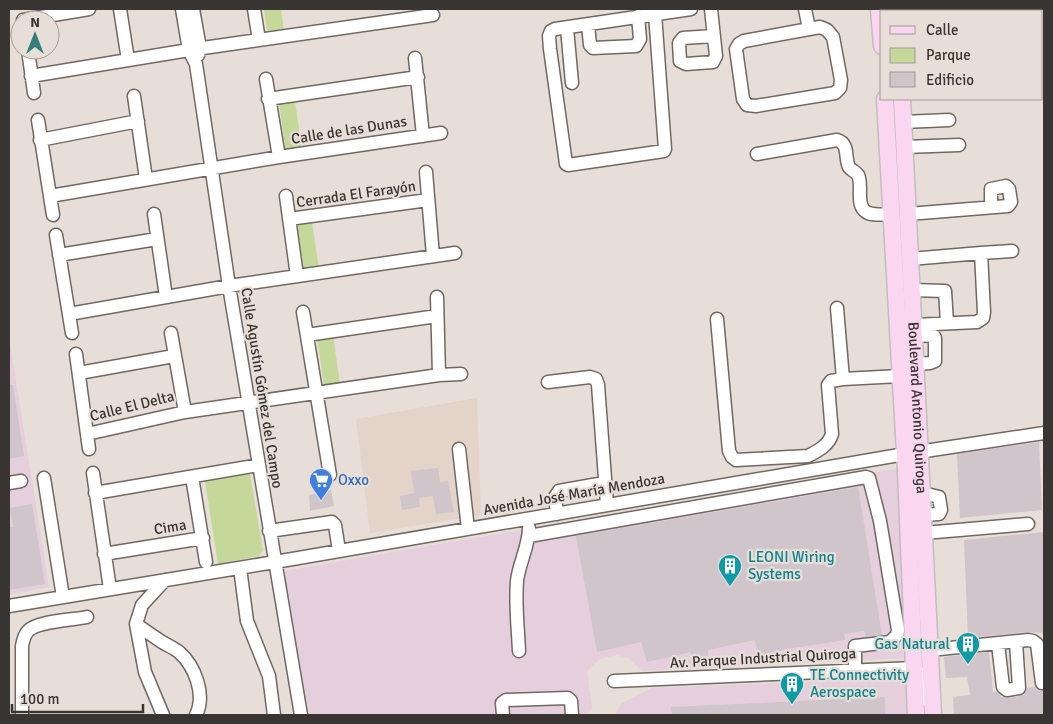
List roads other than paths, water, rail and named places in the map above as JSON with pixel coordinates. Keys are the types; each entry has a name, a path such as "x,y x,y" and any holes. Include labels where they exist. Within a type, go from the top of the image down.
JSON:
{"main road":[{"name":"Boulevard Antonio Quiroga","path":"885,100 900,376 912,452 922,493 932,715"},
{"name":"Boulevard Antonio Quiroga","path":"902,100 916,364 912,452 916,715"}],"street":[{"path":"60,14 89,9"},
{"path":"120,9 128,60"},
{"name":"Calle Agustín Gómez del Campo","path":"182,9 194,49"},
{"name":"Calle Agustín Gómez del Campo","path":"193,9 194,49 229,286 301,715"},
{"path":"254,9 259,40"},
{"path":"655,14 665,149 661,153 566,164 549,36 551,31 638,16 691,9"},
{"path":"711,9 714,36"},
{"path":"805,9 809,29"},
{"path":"32,76 259,40 410,13 433,15"},
{"path":"588,24 590,45 593,48 636,46 640,39 638,16"},
{"path":"820,27 827,30 833,37 841,80 840,88 835,93 756,106 747,105 743,99 736,49 739,44 744,41 809,29 820,27"},
{"path":"567,28 572,82"},
{"name":"Calle de las Dunas","path":"266,79 279,158 423,136 415,58"},
{"path":"30,60 34,93"},
{"path":"268,99 418,76"},
{"path":"134,96 146,180"},
{"path":"38,120 53,216"},
{"path":"903,122 949,120"},
{"path":"40,140 138,122"},
{"path":"423,136 441,133"},
{"path":"757,154 837,140 842,141 845,144 850,167 858,175 864,212 870,214 891,214"},
{"path":"904,147 959,145"},
{"path":"50,196 279,158"},
{"name":"Cerrada El Farayón","path":"426,172 433,256"},
{"path":"908,214 1008,206 1011,202 1009,188 1006,186 993,188 990,192 991,207"},
{"name":"Cerrada El Farayón","path":"286,196 297,276"},
{"name":"Cerrada El Farayón","path":"289,219 428,200"},
{"path":"154,214 166,297"},
{"path":"56,235 72,333"},
{"path":"59,255 157,238"},
{"path":"910,259 1012,251"},
{"path":"69,314 229,286 455,253"},
{"path":"914,330 947,324 977,322 983,318 981,253"},
{"path":"912,290 945,291 947,324"},
{"path":"437,297 439,375"},
{"path":"837,308 842,380"},
{"path":"303,312 330,475"},
{"path":"307,336 437,316"},
{"path":"718,319 729,451 736,460 808,456 818,451 830,440 832,434 828,385 831,381 900,376"},
{"name":"Calle El Delta","path":"76,354 87,434 185,412 171,333"},
{"path":"79,374 174,356"},
{"path":"185,412 439,375 461,374"},
{"path":"548,382 590,376 596,379 607,505"},
{"name":"Avenida José María Mendoza","path":"9,606 529,519 912,452 1044,433"},
{"path":"87,434 89,449"},
{"path":"460,449 468,529"},
{"path":"95,493 260,465"},
{"path":"92,473 110,589"},
{"path":"529,536 866,476 869,478 880,521 898,635 890,642 855,646 855,670"},
{"name":"Cima","path":"104,554 203,538 192,477"},
{"path":"44,478 63,597"},
{"path":"557,514 555,497 559,491 604,483"},
{"path":"519,651 517,582 519,568 529,536 529,519"},
{"path":"269,531 332,522 335,525 339,551"},
{"path":"924,533 1028,524"},
{"path":"203,538 206,562"},
{"path":"240,568 247,621 269,676 274,715"},
{"path":"163,715 144,672 136,624 142,605 165,580"},
{"path":"22,715 22,646 24,635 28,630 36,626 87,617"},
{"path":"136,624 179,652 190,665 201,698 200,708 196,715"},
{"path":"930,650 1033,641 1037,644 1042,683"},
{"path":"998,644 1003,687 1007,690 1019,688 1016,642"},
{"path":"914,668 921,674 932,715"},
{"name":"Av. Parque Industrial Quiroga","path":"614,681 914,668"},
{"path":"502,715 502,703 506,700 568,698 571,701 572,715"}],"place":[{"name":"Oxxo","path":"321,501"},
{"name":"LEONI Wiring Systems","path":"730,587"},
{"name":"Gas Natural","path":"968,665"},
{"name":"TE Connectivity Aerospace","path":"792,705"}]}
